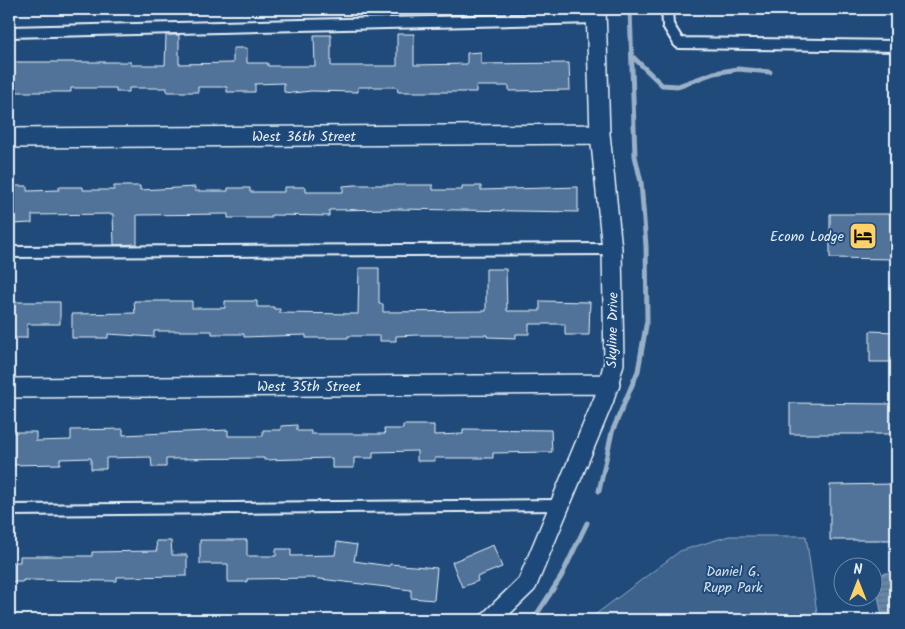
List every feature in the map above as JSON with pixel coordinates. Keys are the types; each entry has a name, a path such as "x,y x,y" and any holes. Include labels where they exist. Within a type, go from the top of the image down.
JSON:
{"street":[{"name":"Skyline Drive","path":"490,620 527,584 610,384 614,363 612,250 600,134 596,13"},
{"name":"West 36th Street","path":"9,138 600,134"},
{"name":"West 35th Street","path":"9,388 610,384"}],"lane":[{"path":"667,9 668,25 679,44 896,46"},
{"path":"895,9 896,20"},
{"path":"9,32 596,13"},
{"path":"9,252 612,250"},
{"path":"9,510 560,505"}],"green space":[{"name":"Daniel G. Rupp Park","path":"729,536 806,536 818,620 584,620 592,617 680,551"}],"shaded area":[{"path":"896,571 896,585 892,592 896,614 882,617 880,606 882,606 882,574"}],"building":[{"path":"397,34 414,34 414,65 467,64 467,53 481,52 481,64 569,63 570,90 509,91 509,86 476,86 476,92 398,92 397,87 358,87 358,92 311,91 293,93 284,92 284,83 255,84 255,92 227,92 227,87 198,87 198,92 167,92 167,88 129,88 129,92 116,92 116,88 71,88 71,92 9,92 9,62 131,62 131,65 165,65 166,35 179,35 179,64 233,63 233,48 247,48 247,63 268,63 268,66 315,66 314,35 331,35 331,66 397,66"},
{"path":"433,185 433,190 462,190 462,186 481,186 481,190 578,187 578,212 397,209 329,210 329,216 271,215 271,218 228,218 228,214 137,215 137,244 114,245 113,214 32,215 32,223 13,224 12,215 9,215 9,186 27,186 27,191 59,190 59,187 83,187 83,190 114,190 114,186 140,186 140,190 195,187 195,191 228,191 228,188 250,188 250,192 284,192 284,187 306,187 306,192 343,192 343,186"},
{"name":"Econo Lodge","path":"830,214 896,214 896,259 830,258"},
{"path":"359,268 379,268 379,304 383,304 383,312 486,311 486,269 506,269 507,311 540,311 540,301 590,302 589,335 565,335 565,324 529,324 529,334 516,334 516,338 487,337 487,335 418,335 396,336 396,341 380,341 380,336 348,336 348,338 306,338 306,335 244,337 244,334 212,334 212,331 154,331 154,337 108,334 108,338 72,338 72,314 135,313 134,301 192,301 192,308 225,308 225,301 257,301 257,307 274,307 274,309 280,309 280,313 358,314"},
{"path":"9,302 60,302 60,324 27,324 27,338 9,338"},
{"path":"870,331 896,332 896,362 870,362"},
{"path":"790,403 896,404 896,434 790,434"},
{"path":"297,425 297,431 311,431 311,434 385,434 384,429 403,429 403,425 434,425 434,435 463,434 463,429 551,430 552,452 493,453 493,458 435,458 435,461 417,461 417,451 373,452 373,458 354,458 354,468 332,468 332,458 264,460 264,458 166,459 166,467 152,467 151,457 106,458 106,469 91,469 91,458 60,459 60,464 11,465 11,432 36,432 36,441 71,440 71,430 123,429 123,435 228,430 228,436 263,436 263,430 281,430 281,426"},
{"path":"896,484 896,540 830,540 830,485"},
{"path":"200,540 247,540 247,556 276,556 276,549 291,549 291,556 335,555 337,542 357,545 354,561 389,566 390,564 437,568 434,600 411,598 411,590 312,578 247,579 247,582 228,582 228,564 200,564"},
{"path":"156,541 171,541 172,555 187,555 187,576 117,577 117,581 23,580 23,582 9,582 9,562 20,562 20,556 92,556 92,552 157,551"},
{"path":"493,545 502,567 477,577 478,581 462,587 452,562"}],"waterway":[{"path":"599,491 612,432 638,371 647,320 646,246 641,182 635,156 630,9"},
{"path":"632,56 662,85 678,86 714,73 738,69 770,72"},
{"path":"533,620 561,577 587,523"}],"place":[{"name":"Econo Lodge","path":"863,236"}]}
